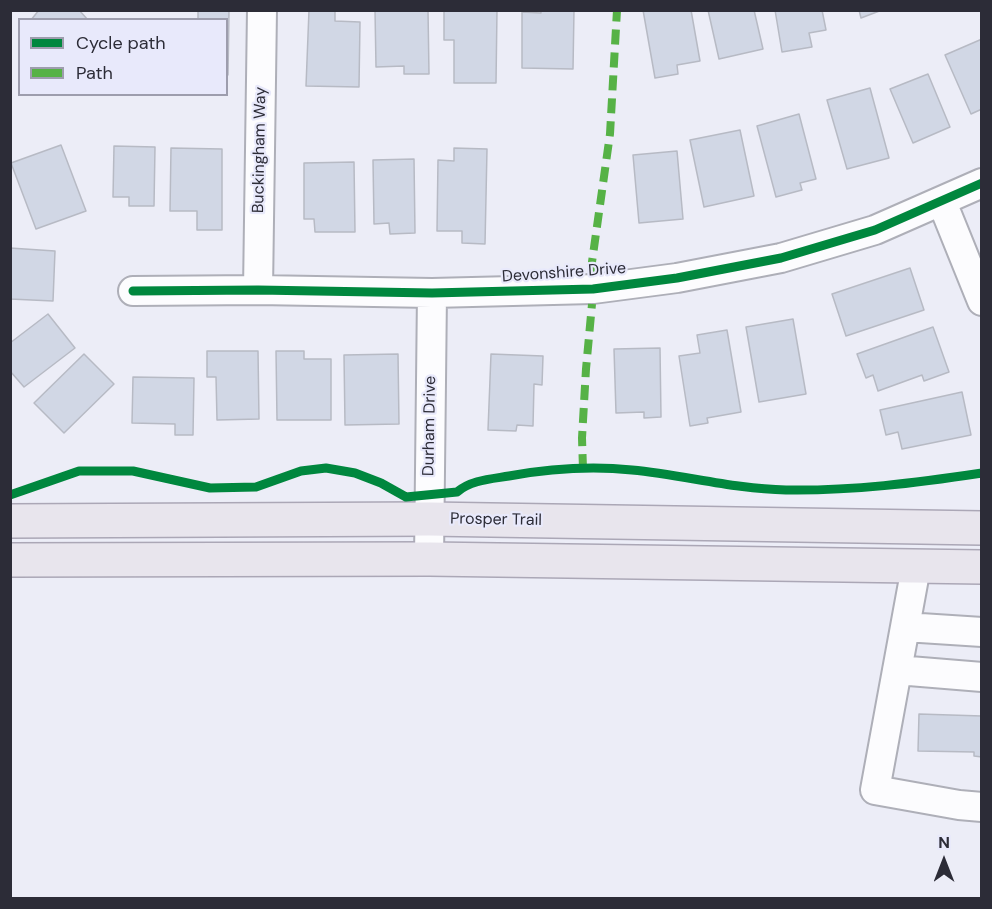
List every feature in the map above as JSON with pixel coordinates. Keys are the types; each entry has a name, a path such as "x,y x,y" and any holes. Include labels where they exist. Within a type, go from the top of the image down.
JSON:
{"main road":[{"name":"Prosper Trail","path":"10,521 429,519 981,528"},
{"path":"916,567 917,528"},
{"path":"10,560 429,559 981,567"}],"street":[{"name":"Buckingham Way","path":"258,290 262,10"},
{"name":"Devonshire Drive","path":"133,291 258,290 432,293 593,289 731,269 781,258 875,230 981,183"},
{"path":"942,202 981,301"},
{"name":"Durham Drive","path":"429,559 432,293"},
{"path":"916,567 875,790 981,807"},
{"path":"905,627 981,632"},
{"path":"897,670 981,677"}],"building":[{"path":"39,10 79,10 86,18 33,18"},
{"path":"198,10 229,11 228,75 228,18 198,18"},
{"path":"309,10 335,10 335,21 360,22 359,87 306,86"},
{"path":"375,10 428,10 429,74 404,74 404,66 376,67"},
{"path":"444,10 497,10 496,83 454,83 454,40 444,40"},
{"path":"541,10 574,10 573,69 522,68 522,12 541,13"},
{"path":"643,10 691,10 700,61 677,65 678,74 655,78"},
{"path":"708,10 754,10 763,49 719,59"},
{"path":"775,10 822,10 826,30 809,33 812,47 782,52"},
{"path":"859,10 882,10 861,18"},
{"path":"982,39 982,109 971,114 945,55"},
{"path":"928,74 950,127 913,143 890,89"},
{"path":"870,88 889,158 847,169 827,100"},
{"path":"799,114 816,179 800,183 802,190 776,197 757,126"},
{"path":"740,130 754,196 704,207 690,140"},
{"path":"61,145 86,211 36,229 11,163"},
{"path":"114,146 155,147 154,206 129,206 129,197 113,197"},
{"path":"171,148 222,149 222,230 197,230 197,211 170,211"},
{"path":"454,148 487,149 485,244 462,243 462,231 437,231 438,160 454,161"},
{"path":"677,151 683,219 639,223 633,155"},
{"path":"414,159 415,233 390,234 389,223 374,224 373,160"},
{"path":"354,162 355,232 315,232 314,219 304,219 304,163"},
{"path":"10,248 55,251 53,301 10,299"},
{"path":"910,268 924,310 846,336 832,294"},
{"path":"48,314 75,348 24,387 10,371 10,343"},
{"path":"793,319 806,394 759,402 746,327"},
{"path":"933,327 949,372 924,381 922,375 878,391 873,375 866,378 857,354"},
{"path":"727,330 741,412 707,418 708,423 690,426 679,356 700,353 697,335"},
{"path":"660,348 661,417 644,418 644,412 616,413 614,349"},
{"path":"207,351 258,351 259,419 217,420 216,377 207,377"},
{"path":"276,351 304,351 304,359 331,359 331,420 277,420"},
{"path":"84,354 114,384 64,433 34,403"},
{"path":"398,354 399,424 345,425 344,355"},
{"path":"491,354 543,356 542,385 534,384 533,426 517,425 516,431 488,430"},
{"path":"133,377 194,378 193,435 175,435 175,424 132,423"},
{"path":"962,392 971,435 902,449 898,432 886,435 880,410"},
{"path":"919,714 982,716 982,757 974,756 974,752 918,751"}],"marked path":[{"path":"593,273 592,262 610,134 617,10"},
{"path":"583,469 582,438 592,304"}],"cycle path":[{"path":"133,291 258,290 432,293 593,289 677,278 781,258 875,230 982,183"},
{"path":"10,495 79,471 133,471 210,488 256,487 301,471 326,468 355,473 381,483 406,497 457,492 475,482 488,479 570,469 632,470 747,487 786,490 884,486 982,473"}]}
